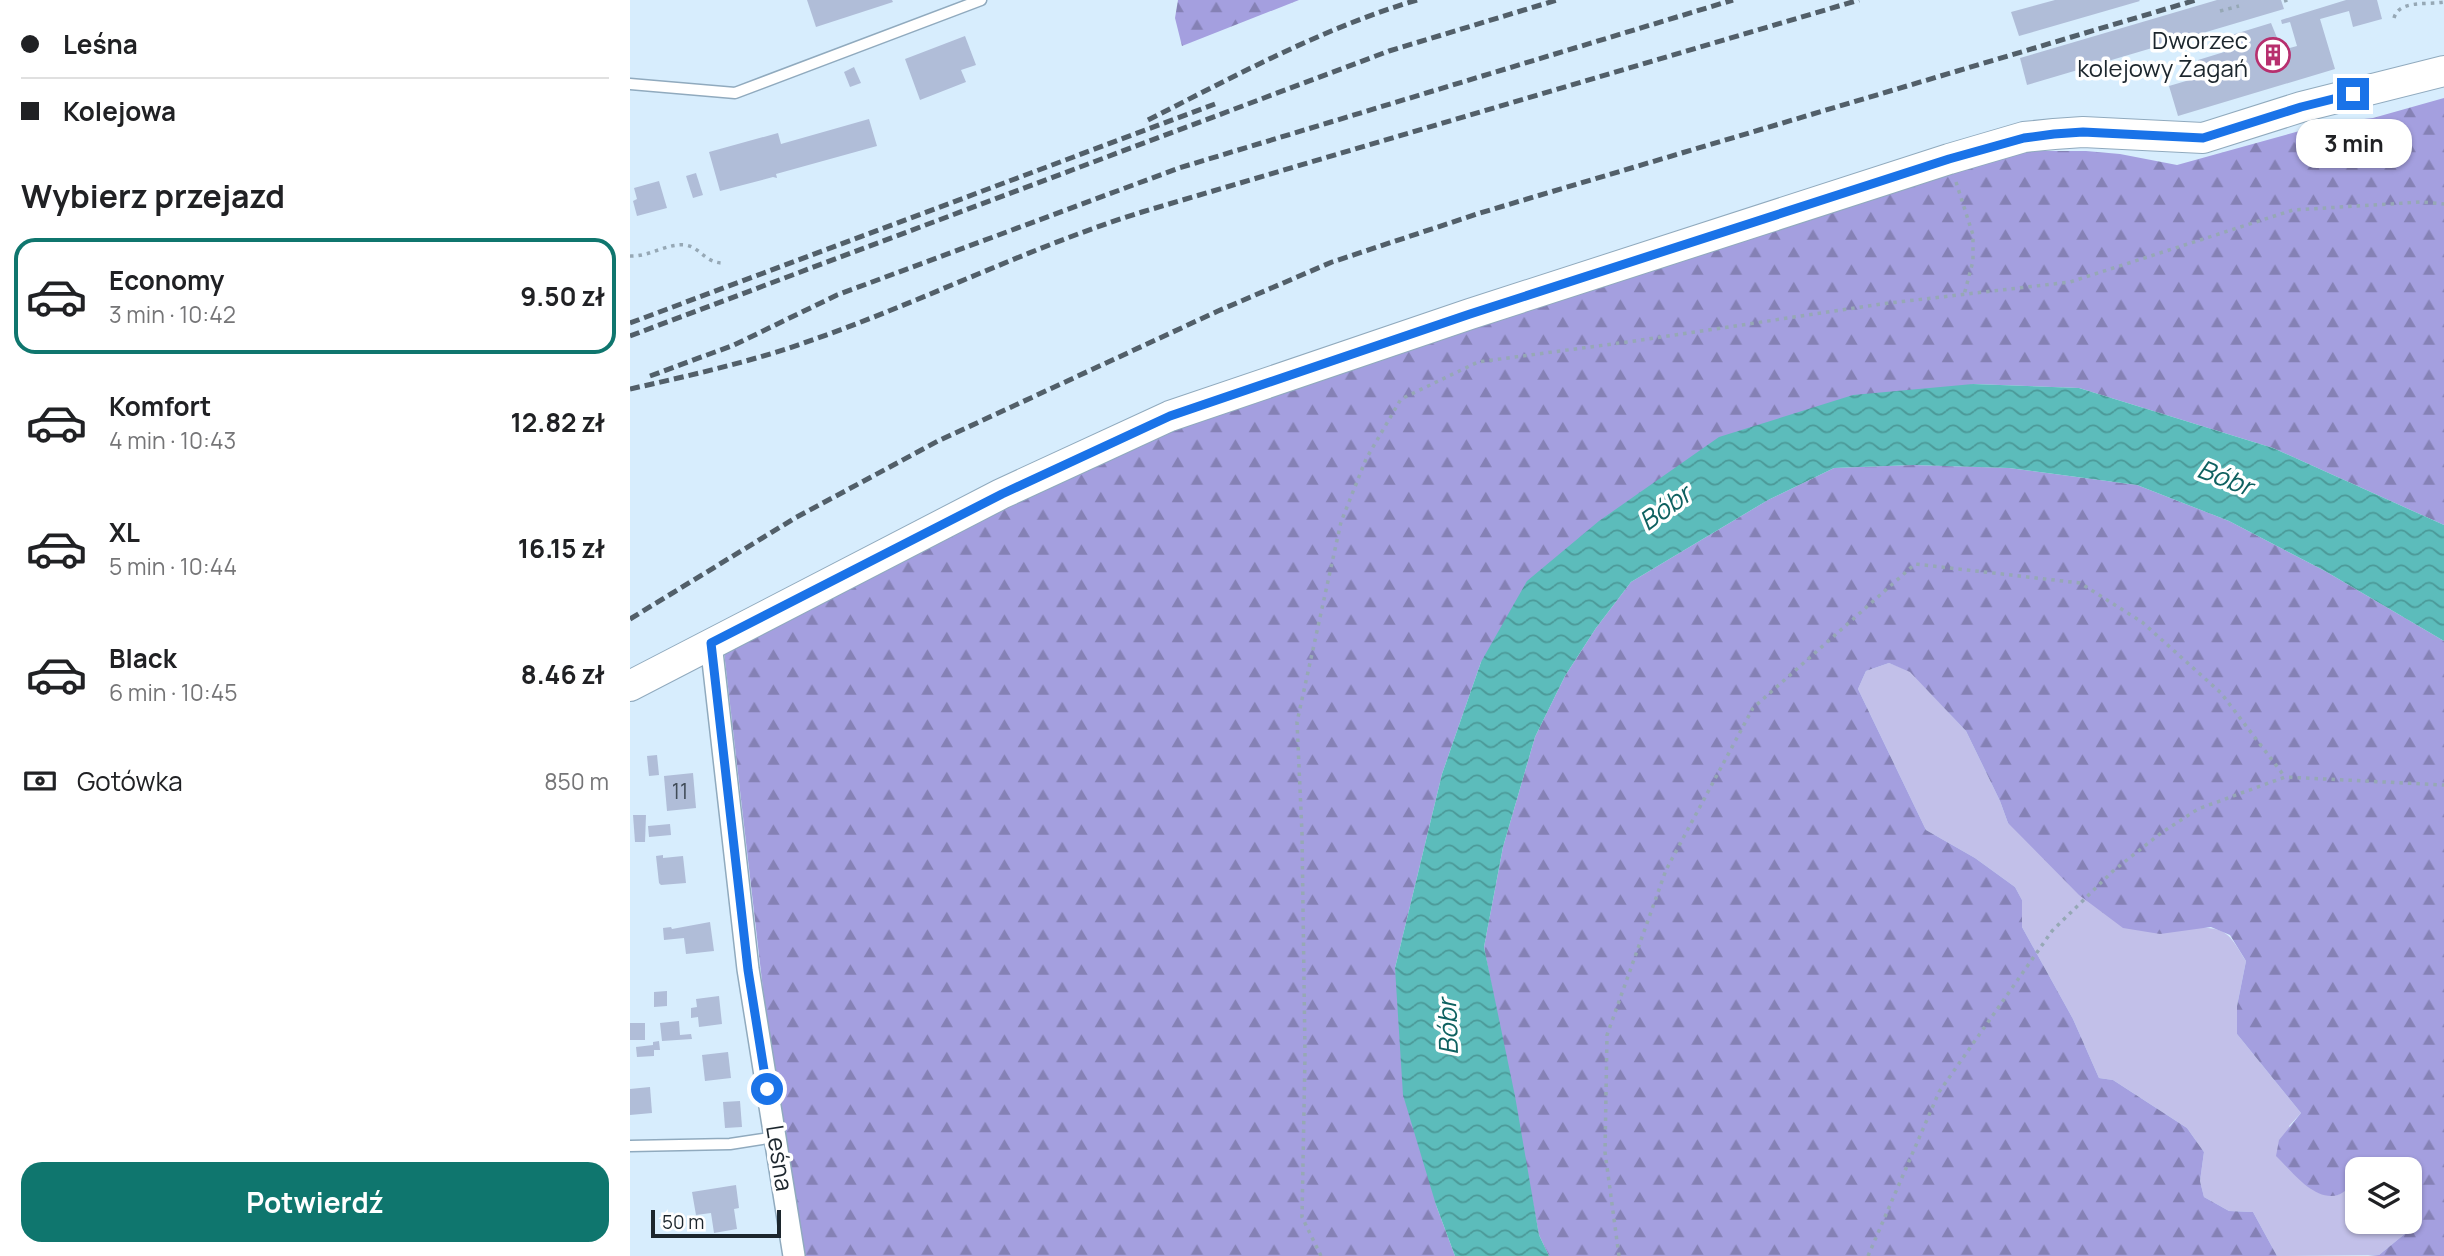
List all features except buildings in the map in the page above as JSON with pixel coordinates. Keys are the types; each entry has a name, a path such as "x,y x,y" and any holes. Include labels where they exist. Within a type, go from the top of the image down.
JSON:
{"street":[{"path":"630,686 1002,494 1170,416 1470,314 1949,159 2024,138 2083,132 2203,138 2301,107 2444,71"},
{"name":"Leśna","path":"711,643 748,970 794,1256"}],"lane":[{"path":"630,84 735,93 981,0"},
{"path":"630,1146 730,1144 775,1138"}],"path":[{"path":"2394,18 2396,9 2402,3 2444,2"},
{"path":"2220,11 2239,6"},
{"path":"1955,179 1973,235 1973,261 1964,295"},
{"path":"1321,1256 1301,1217 1304,999 1302,833 1297,722 1341,522 1366,459 1401,399 1478,362 1881,304 2070,282 2293,210 2421,202 2444,204"},
{"path":"630,256 643,256 685,245 717,264 725,263"},
{"path":"1619,1256 1605,1153 1607,1035 1666,870 1753,708 1915,564 2080,583 2143,622 2221,693 2286,777"},
{"path":"1868,1256 1939,1092 2052,931 2113,871 2161,833 2198,809 2286,777 2444,785"}],"shaded area":[{"path":"1889,663 1910,671 1966,731 2008,823 2192,928 2220,930 2231,938 2246,961 2237,1006 2237,1034 2301,1113 2289,1126 2338,1195 2345,1190 2345,1234 2405,1234 2379,1255 2277,1256 2253,1212 2229,1211 2204,1197 2200,1181 2204,1152 2187,1128 2113,1080 2099,1078 2073,1019 2022,927 2022,900 2015,887 1975,858 1926,830 1858,689 1866,671"}],"green space":[{"path":"1178,0 1299,0 1182,46 1175,18"},
{"path":"2444,98 2444,525 2273,448 2079,388 1973,384 1481,662 1442,774 1395,968 1436,1205 1455,1256 805,1256 767,1024 724,652 994,508 1177,425 1813,211 2030,151 2120,154 2177,165 2328,123 2373,118"},
{"path":"1913,465 2009,468 2137,485 2229,521 2325,571 2444,641 2444,1256 2368,1256 2379,1255 2405,1234 2422,1234 2422,1157 2345,1157 2345,1190 2329,1196 2320,1194 2304,1183 2276,1156 2279,1140 2301,1113 2237,1034 2237,1006 2246,961 2230,935 2211,927 2160,934 2123,928 2079,895 2008,823 1966,731 1910,672 1889,663 1866,671 1858,689 1926,830 1975,858 2015,887 2022,900 2022,927 2073,1019 2099,1078 2113,1080 2187,1128 2204,1152 2200,1181 2204,1197 2229,1211 2253,1212 2277,1256 1549,1256 1539,1235 1484,947 1503,847 1535,737 1565,676 1596,628 1631,582 1768,500 1834,468"}],"water":[{"name":"Bóbr","path":"1973,384 2079,388 2273,448 2444,525 2444,641 2325,571 2229,521 2137,485 2009,468 1913,465 1834,468 1768,500 1631,582 1596,628 1565,676 1535,737 1503,847 1484,947 1515,1096 1539,1235 1549,1256 1455,1256 1436,1205 1403,1095 1395,968 1442,774 1481,662 1527,581 1599,521 1719,437 1853,395"}],"railway":[{"path":"1148,120 1314,39 1382,11 1417,0"},
{"path":"630,336 1389,51 1557,0"},
{"path":"650,376 734,345 837,295 1179,168 1733,0"},
{"path":"630,389 792,347 897,308 1059,241 1142,212 1859,0"},
{"path":"630,619 795,518 938,441 1218,311 1332,262 1480,213 2196,0"},
{"path":"630,323 1215,104"}],"place":[{"name":"Dworzec kolejowy Żagań","path":"2273,55"}],"route":[{"path":"767,1089 748,970 711,643 1002,494 1170,416 1470,314 1949,159 2024,138 2083,132 2203,138 2301,107 2353,94"}]}
